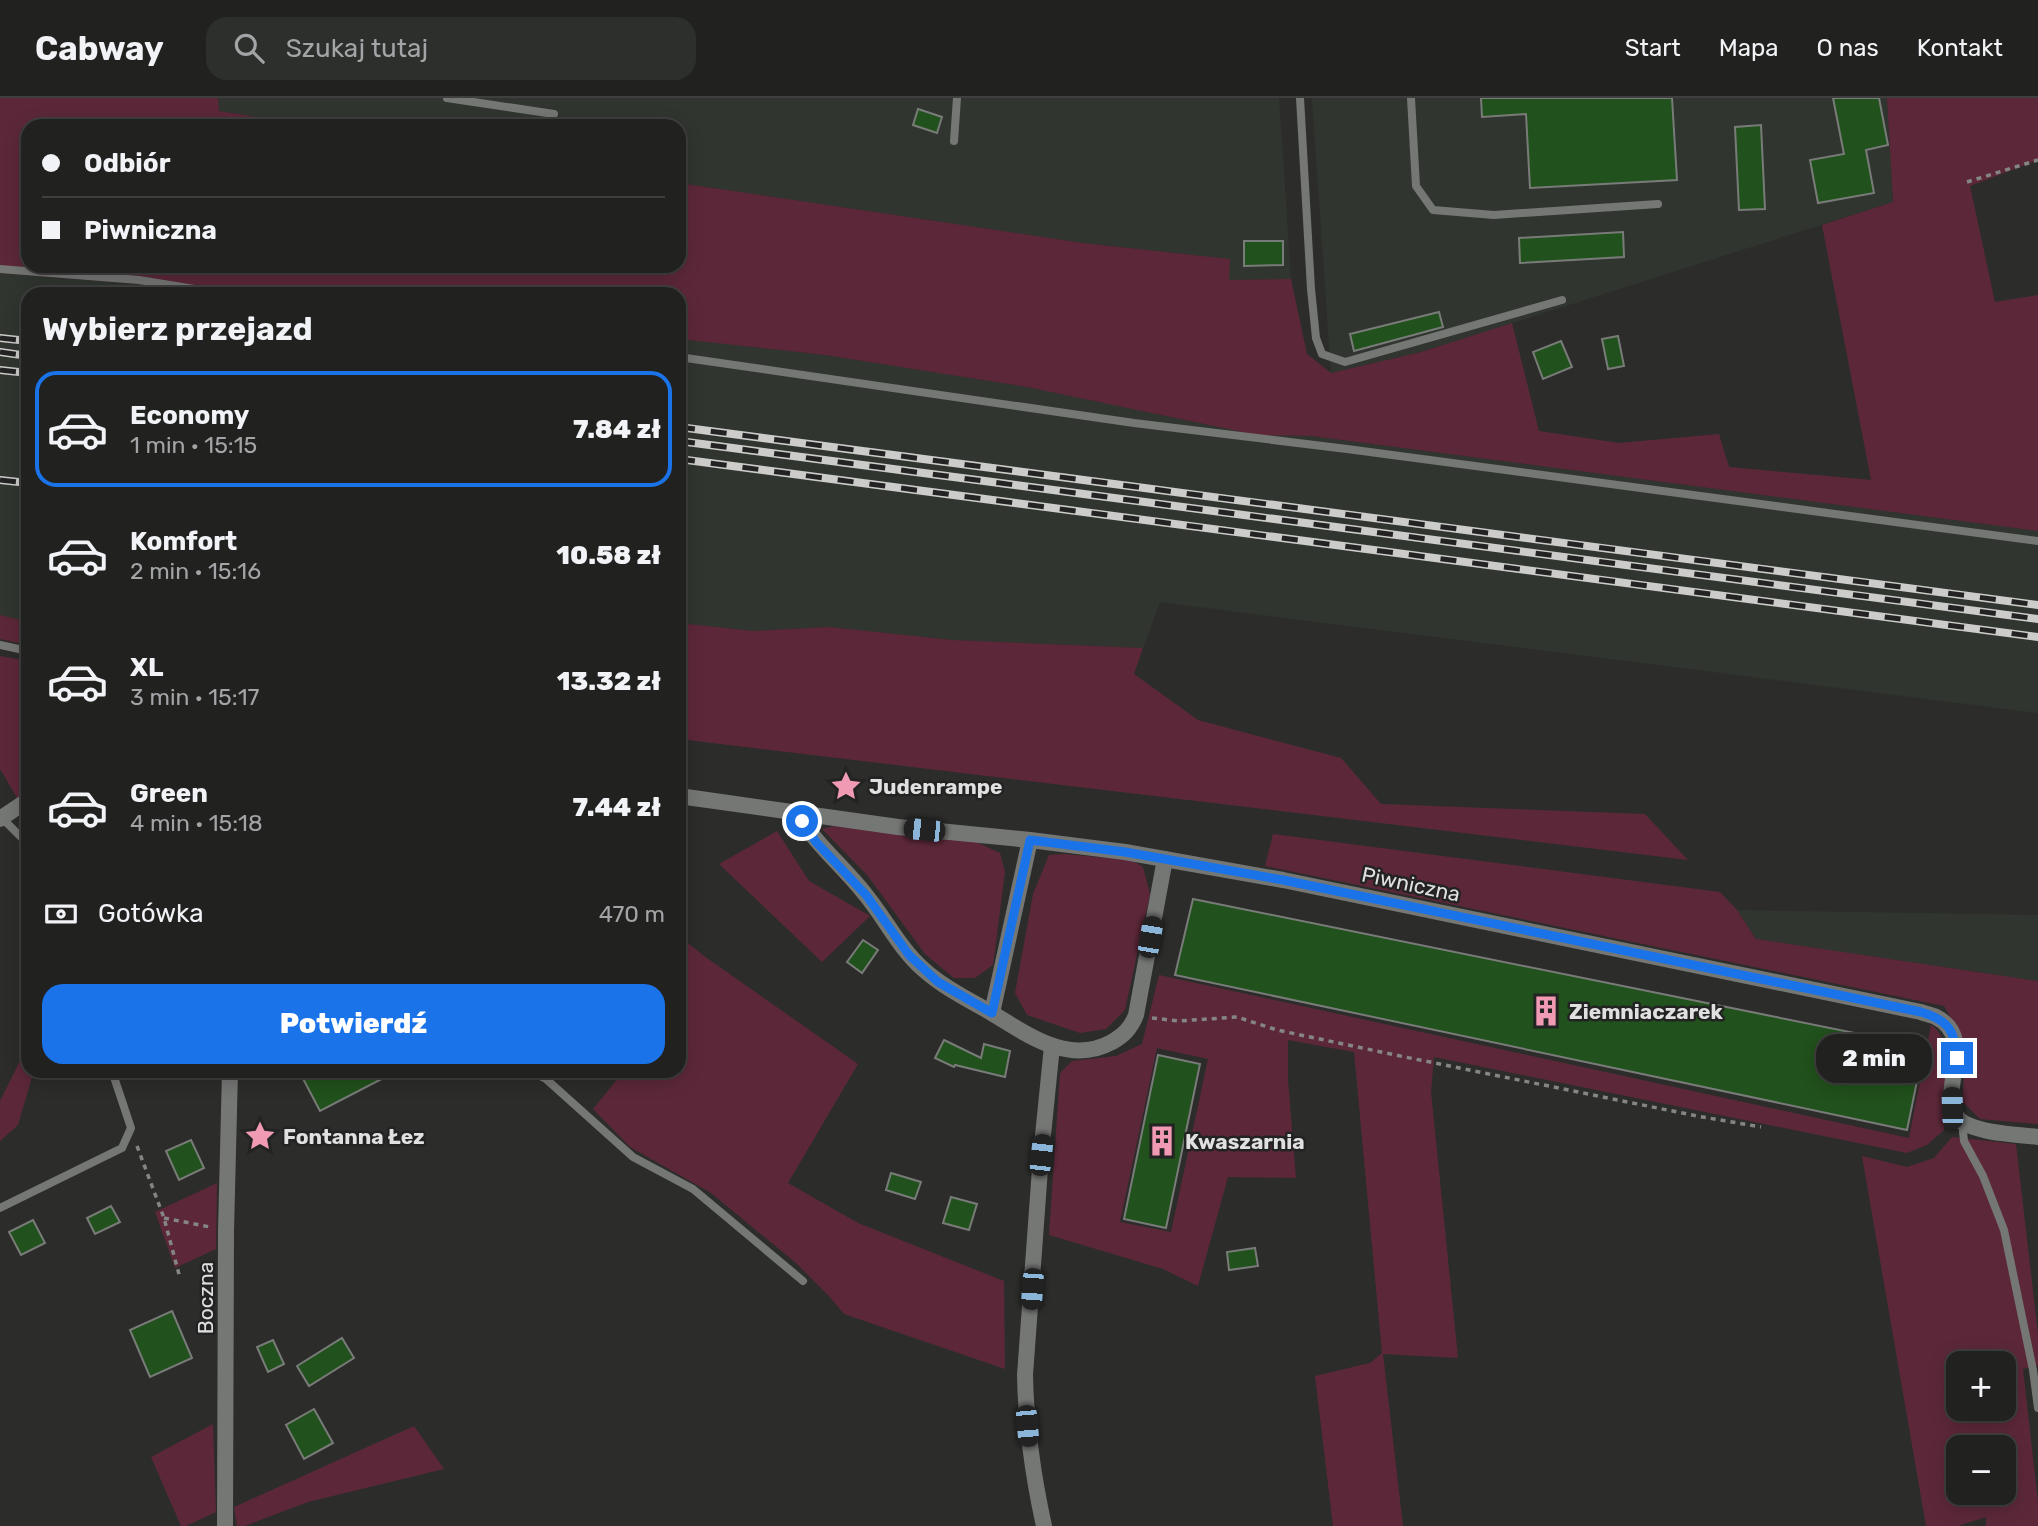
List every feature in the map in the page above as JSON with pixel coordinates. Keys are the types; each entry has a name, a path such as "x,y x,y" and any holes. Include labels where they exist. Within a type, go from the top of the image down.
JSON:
{"street":[{"name":"Piwniczna","path":"686,797 898,827 1125,852 1431,909 1865,999 1937,1017 1948,1027 1956,1046 1957,1058 1951,1090 1952,1108 1962,1122"},
{"path":"1,819 21,805"},
{"path":"797,813 816,842 866,895 909,955 938,982 1052,1046 1075,1051 1098,1049 1125,1034 1131,1026 1136,1015 1164,859"},
{"path":"992,1013 1030,840"},
{"path":"1044,1526 1029,1444 1026,1375 1041,1155 1052,1046"},
{"name":"Boczna","path":"225,1526 226,1231 230,1078"},
{"path":"1962,1122 1981,1129 2038,1137"}],"lane":[{"path":"447,98 554,114"},
{"path":"954,141 957,98"},
{"path":"1300,98 1311,289 1316,338 1322,354 1345,362 1562,300"},
{"path":"1411,98 1416,186 1433,210 1494,215 1658,204"},
{"path":"0,269 21,271"},
{"path":"51,273 139,280 182,287"},
{"path":"686,358 1134,423 2038,541"},
{"path":"0,645 21,650"},
{"path":"1,819 21,838"},
{"path":"0,1208 122,1148 131,1128 114,1078"},
{"path":"544,1078 633,1157 693,1189 803,1281"},
{"path":"1962,1122 1964,1141 1983,1176 2004,1230 2034,1370 2038,1408"}],"path":[{"path":"1967,182 2038,160"},
{"path":"1136,1015 1178,1021 1237,1017 1277,1030 1405,1058 1761,1127"},
{"path":"131,1128 164,1218 180,1278"},
{"path":"164,1218 226,1231"}],"shaded area":[{"path":"0,98 218,98 219,111 270,119 21,119 21,273 686,273 686,184 1083,243 1230,259 1229,280 1291,279 1307,354 1331,373 1421,352 1512,323 1539,431 1619,443 1719,434 1729,467 1871,480 1822,225 1893,202 1887,98 2038,98 2038,160 1970,186 1995,302 2038,295 2038,531 1311,436 1257,435 1027,387 825,355 686,340 686,287 175,287 0,273"},
{"path":"218,98 1279,98 1291,279 1228,280 1230,259 1083,243 686,184 686,119 270,119 219,111"},
{"path":"1312,98 1887,98 1893,202 1421,352 1331,373"},
{"path":"0,273 175,287 21,287 21,620 0,615"},
{"path":"686,340 825,355 1027,387 1257,435 1311,436 2038,531 2038,713 1160,602 1143,648 953,640 829,627 753,631 686,624"},
{"path":"0,615 21,620 21,644 0,639"},
{"path":"686,624 753,631 829,627 953,640 1143,648 1134,674 1198,720 1341,758 1381,804 1645,814 1688,860 686,740"},
{"path":"0,656 21,660 21,794 17,798 0,769"},
{"path":"834,826 974,841 1000,853 1005,872 993,965 975,978 954,978 925,954 868,876 822,829"},
{"path":"777,831 809,881 870,916 822,962 719,864"},
{"path":"1273,834 1720,892 1737,910 1756,939 2038,981 2038,1124 1980,1119 1962,1101 1967,1046 1944,1006 1265,866"},
{"path":"1049,855 1131,860 1143,867 1150,894 1125,1010 1106,1029 1080,1033 1027,1015 1015,993 1033,894"},
{"path":"1737,910 2038,915 2038,981 1756,939"},
{"path":"686,942 858,1064 788,1183 858,1223 1004,1281 1005,1369 844,1314 796,1263 711,1193 630,1147 593,1109 618,1078 686,1078"},
{"path":"1159,975 1909,1138 1931,1025 1939,1033 1947,1058 1944,1130 1927,1145 1907,1153 1434,1057 1431,1092 1458,1358 1383,1354 1403,1526 1333,1526 1315,1376 1370,1363 1382,1353 1354,1052 1288,1040 1288,1080 1296,1178 1228,1177 1198,1286 1163,1269 1049,1235 1060,1073 1072,1061 1116,1056 1142,1044","holes":["1157,1048 1208,1059 1171,1232 1120,1222"]},
{"path":"21,1059 21,1078 32,1078 18,1125 0,1141 0,1101"},
{"path":"1952,1137 2016,1144 2038,1334 2038,1365 2023,1369 2038,1502 2038,1526 1986,1526 1986,1517 1958,1526 1926,1526 1862,1156 1907,1167 1934,1158"},
{"path":"217,1183 216,1249 175,1268 155,1212"},
{"path":"213,1424 216,1512 181,1526 151,1457"},
{"path":"414,1426 444,1469 308,1502 245,1526 237,1526 234,1507"}],"building":[{"path":"1481,98 1672,98 1677,180 1530,188 1526,114 1482,117"},
{"path":"1833,98 1879,98 1888,145 1866,150 1874,193 1818,203 1810,160 1844,154"},
{"path":"918,109 942,117 937,133 913,125"},
{"path":"1761,125 1765,209 1739,210 1735,127"},
{"path":"1623,232 1624,257 1520,263 1519,238"},
{"path":"1244,241 1283,241 1283,265 1244,266"},
{"path":"1439,312 1443,327 1354,351 1350,334"},
{"path":"1618,336 1624,366 1608,369 1602,339"},
{"path":"1561,341 1572,367 1543,379 1533,352"},
{"name":"Ziemniaczarek","path":"1193,899 1924,1047 1907,1130 1175,975"},
{"path":"863,940 878,950 862,973 847,962"},
{"path":"944,1040 981,1058 984,1044 1010,1051 1005,1077 955,1065 954,1067 935,1058"},
{"name":"Kwaszarnia","path":"1158,1055 1200,1064 1166,1228 1124,1219"},
{"path":"303,1078 384,1078 320,1111"},
{"path":"191,1140 204,1168 179,1180 166,1151"},
{"path":"891,1173 921,1182 915,1199 886,1190"},
{"path":"951,1197 977,1204 969,1230 943,1223"},
{"path":"111,1206 120,1222 95,1234 87,1218"},
{"path":"33,1220 45,1243 21,1255 9,1232"},
{"path":"1255,1248 1258,1266 1229,1270 1227,1252"},
{"path":"172,1311 192,1358 150,1377 130,1330"},
{"path":"342,1338 354,1358 309,1386 297,1366"},
{"path":"273,1340 284,1364 268,1372 257,1347"},
{"path":"314,1409 333,1443 304,1459 286,1425"}],"railway":[{"path":"0,338 21,340"},
{"path":"0,352 21,355"},
{"path":"0,370 21,372"},
{"path":"686,428 2038,605"},
{"path":"686,442 2038,619"},
{"path":"686,460 2038,637"},
{"path":"0,480 21,482"}],"place":[{"name":"Judenrampe","path":"846,786"},
{"name":"Ziemniaczarek","path":"1546,1011"},
{"name":"Fontanna Łez","path":"260,1136"},
{"name":"Kwaszarnia","path":"1162,1141"}],"route":[{"path":"802,821 816,842 866,895 909,955 938,982 992,1013 1030,840 1125,852 1283,880 1921,1012 1937,1017 1948,1027 1953,1035 1957,1058"}]}
